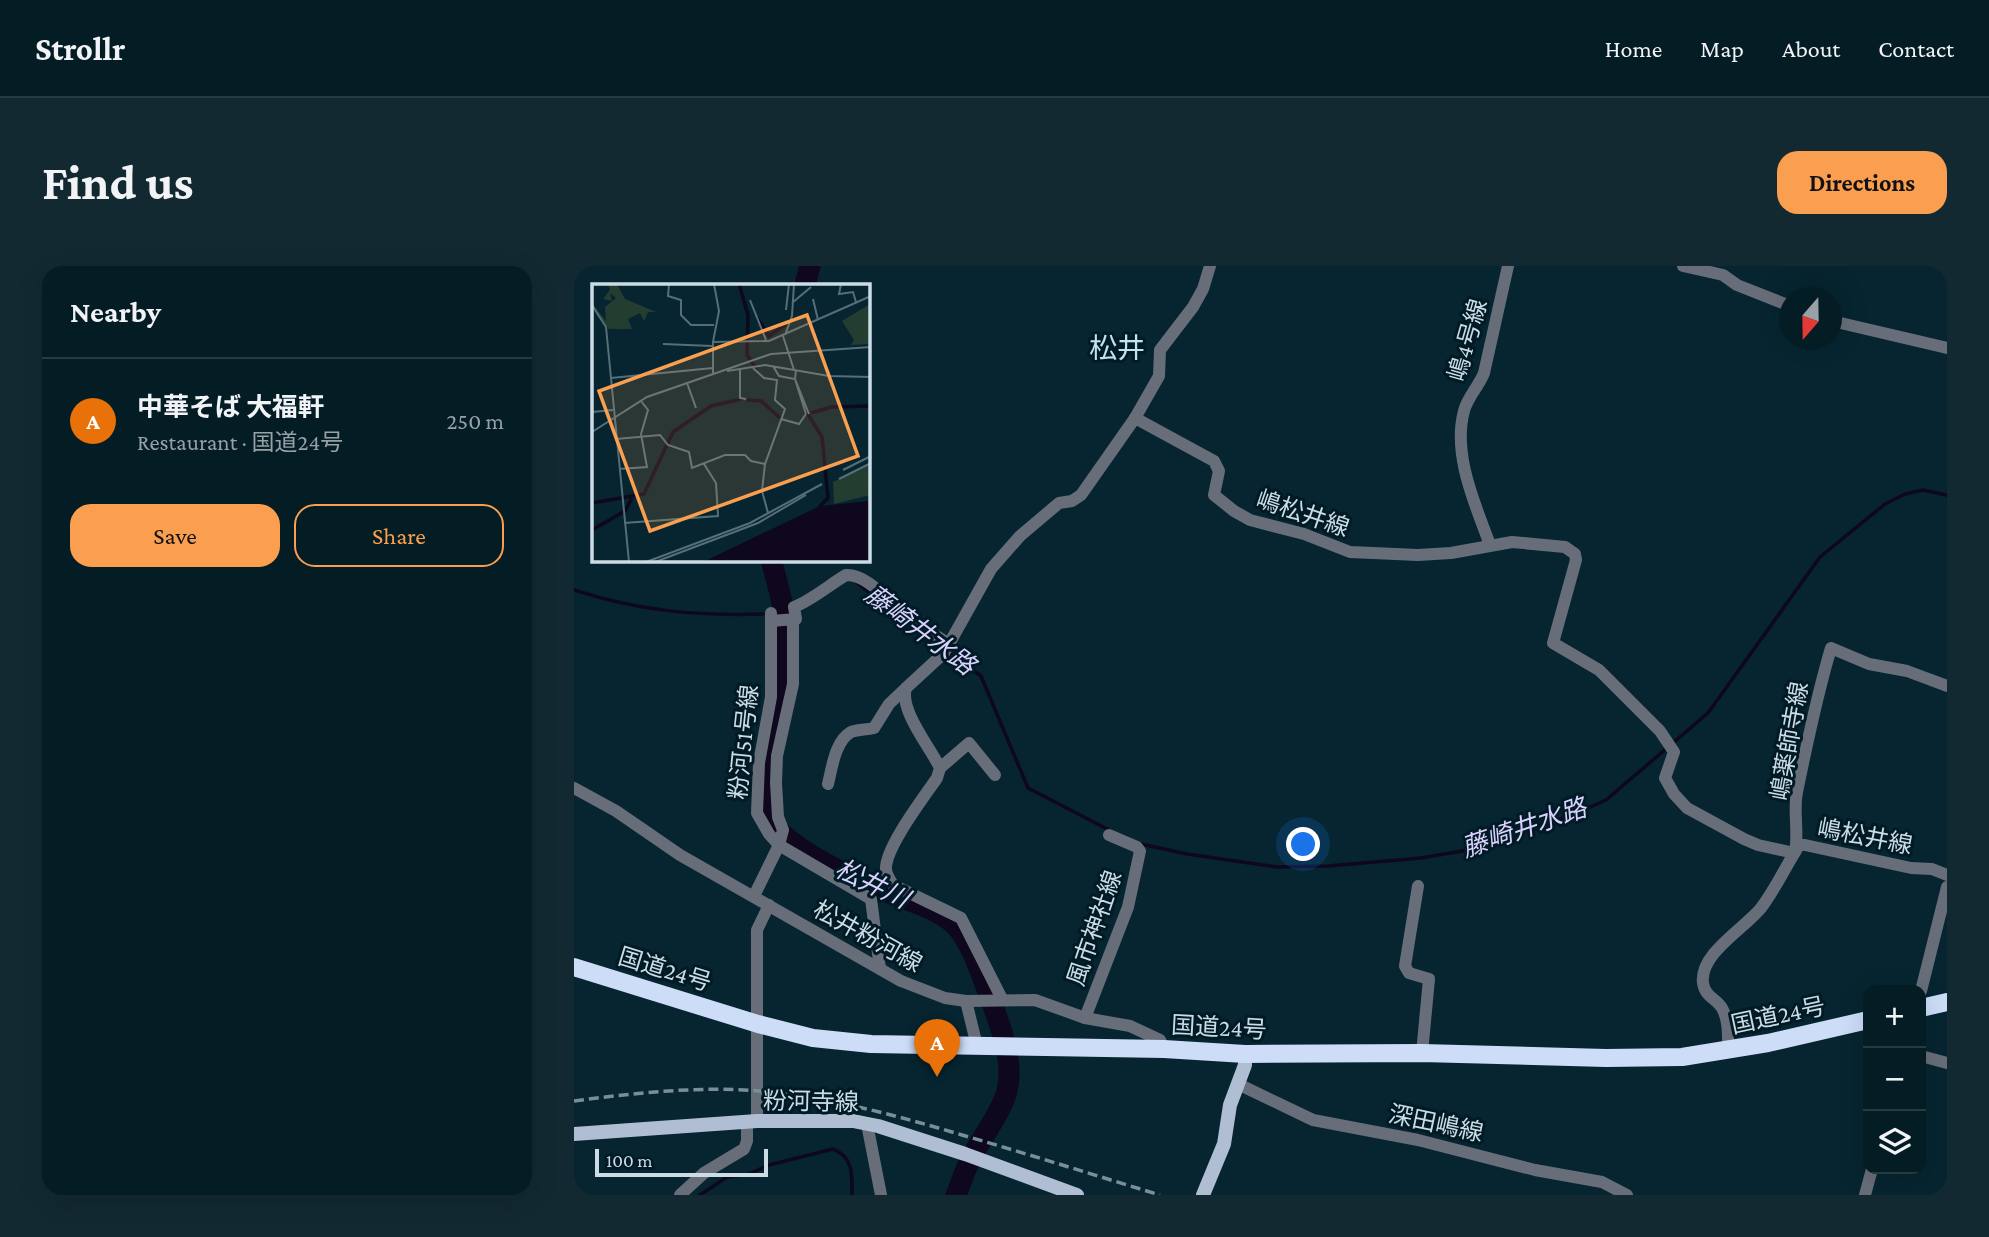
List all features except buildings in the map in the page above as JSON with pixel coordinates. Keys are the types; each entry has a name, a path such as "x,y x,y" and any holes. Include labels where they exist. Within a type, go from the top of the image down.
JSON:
{"highway":[{"name":"国道24号","path":"574,967 758,1024 813,1038 871,1044 1164,1048 1245,1054 1422,1053 1606,1058 1682,1057 1728,1051 1863,1021"},
{"path":"1926,1007 1947,1002"}],"main road":[{"path":"1203,1195 1224,1144 1230,1105 1245,1065 1245,1054"},
{"name":"粉河寺線","path":"574,1134 752,1122 853,1121 971,1156 1077,1195"}],"street":[{"path":"828,784 833,760 841,741 849,733 874,728 889,704 947,648 991,569 1039,518 1059,503 1072,501 1082,495 1135,418 1159,376 1160,350 1203,289 1210,266"},
{"name":"嶋4号線","path":"1490,545 1466,479 1463,424 1464,412 1484,373 1508,266"},
{"path":"1683,266 1723,275 1737,285 1779,302"},
{"path":"1842,323 1947,348"},
{"name":"嶋松井線","path":"1135,418 1214,461 1219,471 1213,491 1216,499 1250,520 1304,534 1350,552 1418,555 1451,553 1512,542 1565,547 1575,554 1576,560 1553,643 1599,670 1639,708 1670,745 1671,762 1665,778 1674,794 1688,808 1758,845 1795,852 1799,845 1805,845 1911,868 1932,869 1947,875"},
{"path":"754,896 781,839 776,783 777,755 793,684 794,607 846,575 852,575 865,581 947,648"},
{"name":"粉河51号線","path":"781,839 769,834 757,813 759,763 771,698 772,618 794,619"},
{"name":"嶋薬師寺線","path":"1728,1051 1727,1019 1724,1010 1706,994 1703,984 1708,962 1725,941 1760,908 1795,852 1796,795 1819,687 1831,648 1869,664 1907,671 1947,686"},
{"path":"906,688 905,701 910,715 940,768"},
{"path":"995,775 968,743 940,768 937,778 891,849 886,870 893,885 961,918 1000,999"},
{"name":"松井粉河線","path":"574,788 616,811 680,855 880,968 928,992 968,1001 1035,1000 1085,1018 1130,1026 1160,1040 1164,1048"},
{"name":"風市神社線","path":"1085,1018 1128,907 1140,851 1137,847 1109,835"},
{"path":"781,839 871,899 880,968"},
{"path":"1418,886 1405,966 1411,974 1429,979 1422,1053"},
{"path":"1922,985 1947,887"},
{"path":"680,1195 704,1173 744,1149 747,1141 752,1122 758,1024 757,930 769,905"},
{"path":"968,1001 981,1046"},
{"path":"1926,1057 1947,1063"},
{"name":"深田嶋線","path":"1238,1084 1313,1120 1418,1140 1535,1170 1602,1182 1628,1195"},
{"path":"867,1124 881,1195"},
{"path":"1865,1195 1871,1174"}],"waterway":[{"name":"松井川","path":"805,284 810,266"},
{"name":"藤崎井水路","path":"1141,844 1187,854 1277,867 1328,866 1421,858 1474,849 1575,814 1606,800 1708,713 1820,557 1885,504 1905,494 1923,490 1947,495"},
{"name":"松井川","path":"771,562 782,605 787,648 785,680 769,769 772,820 786,838 814,856 867,884 930,909 957,927 975,958 1003,1035 1009,1069 1007,1091 1000,1109 974,1152 956,1195"},
{"name":"藤崎井水路","path":"855,581 895,614"},
{"name":"藤崎井水路","path":"574,590 621,603 667,611 763,614"},
{"name":"藤崎井水路","path":"912,627 981,676 1028,788 1111,831"},
{"path":"700,1195 727,1177 749,1174 769,1165 833,1149 840,1152 848,1162 852,1174 852,1195"}],"railway":[{"path":"574,1101 713,1089 759,1091 811,1098 912,1121 1160,1195"}],"place":[{"name":"中華そば 大福軒","path":"937,1077"}],"district":[{"name":"松井","path":"1117,348"}]}
